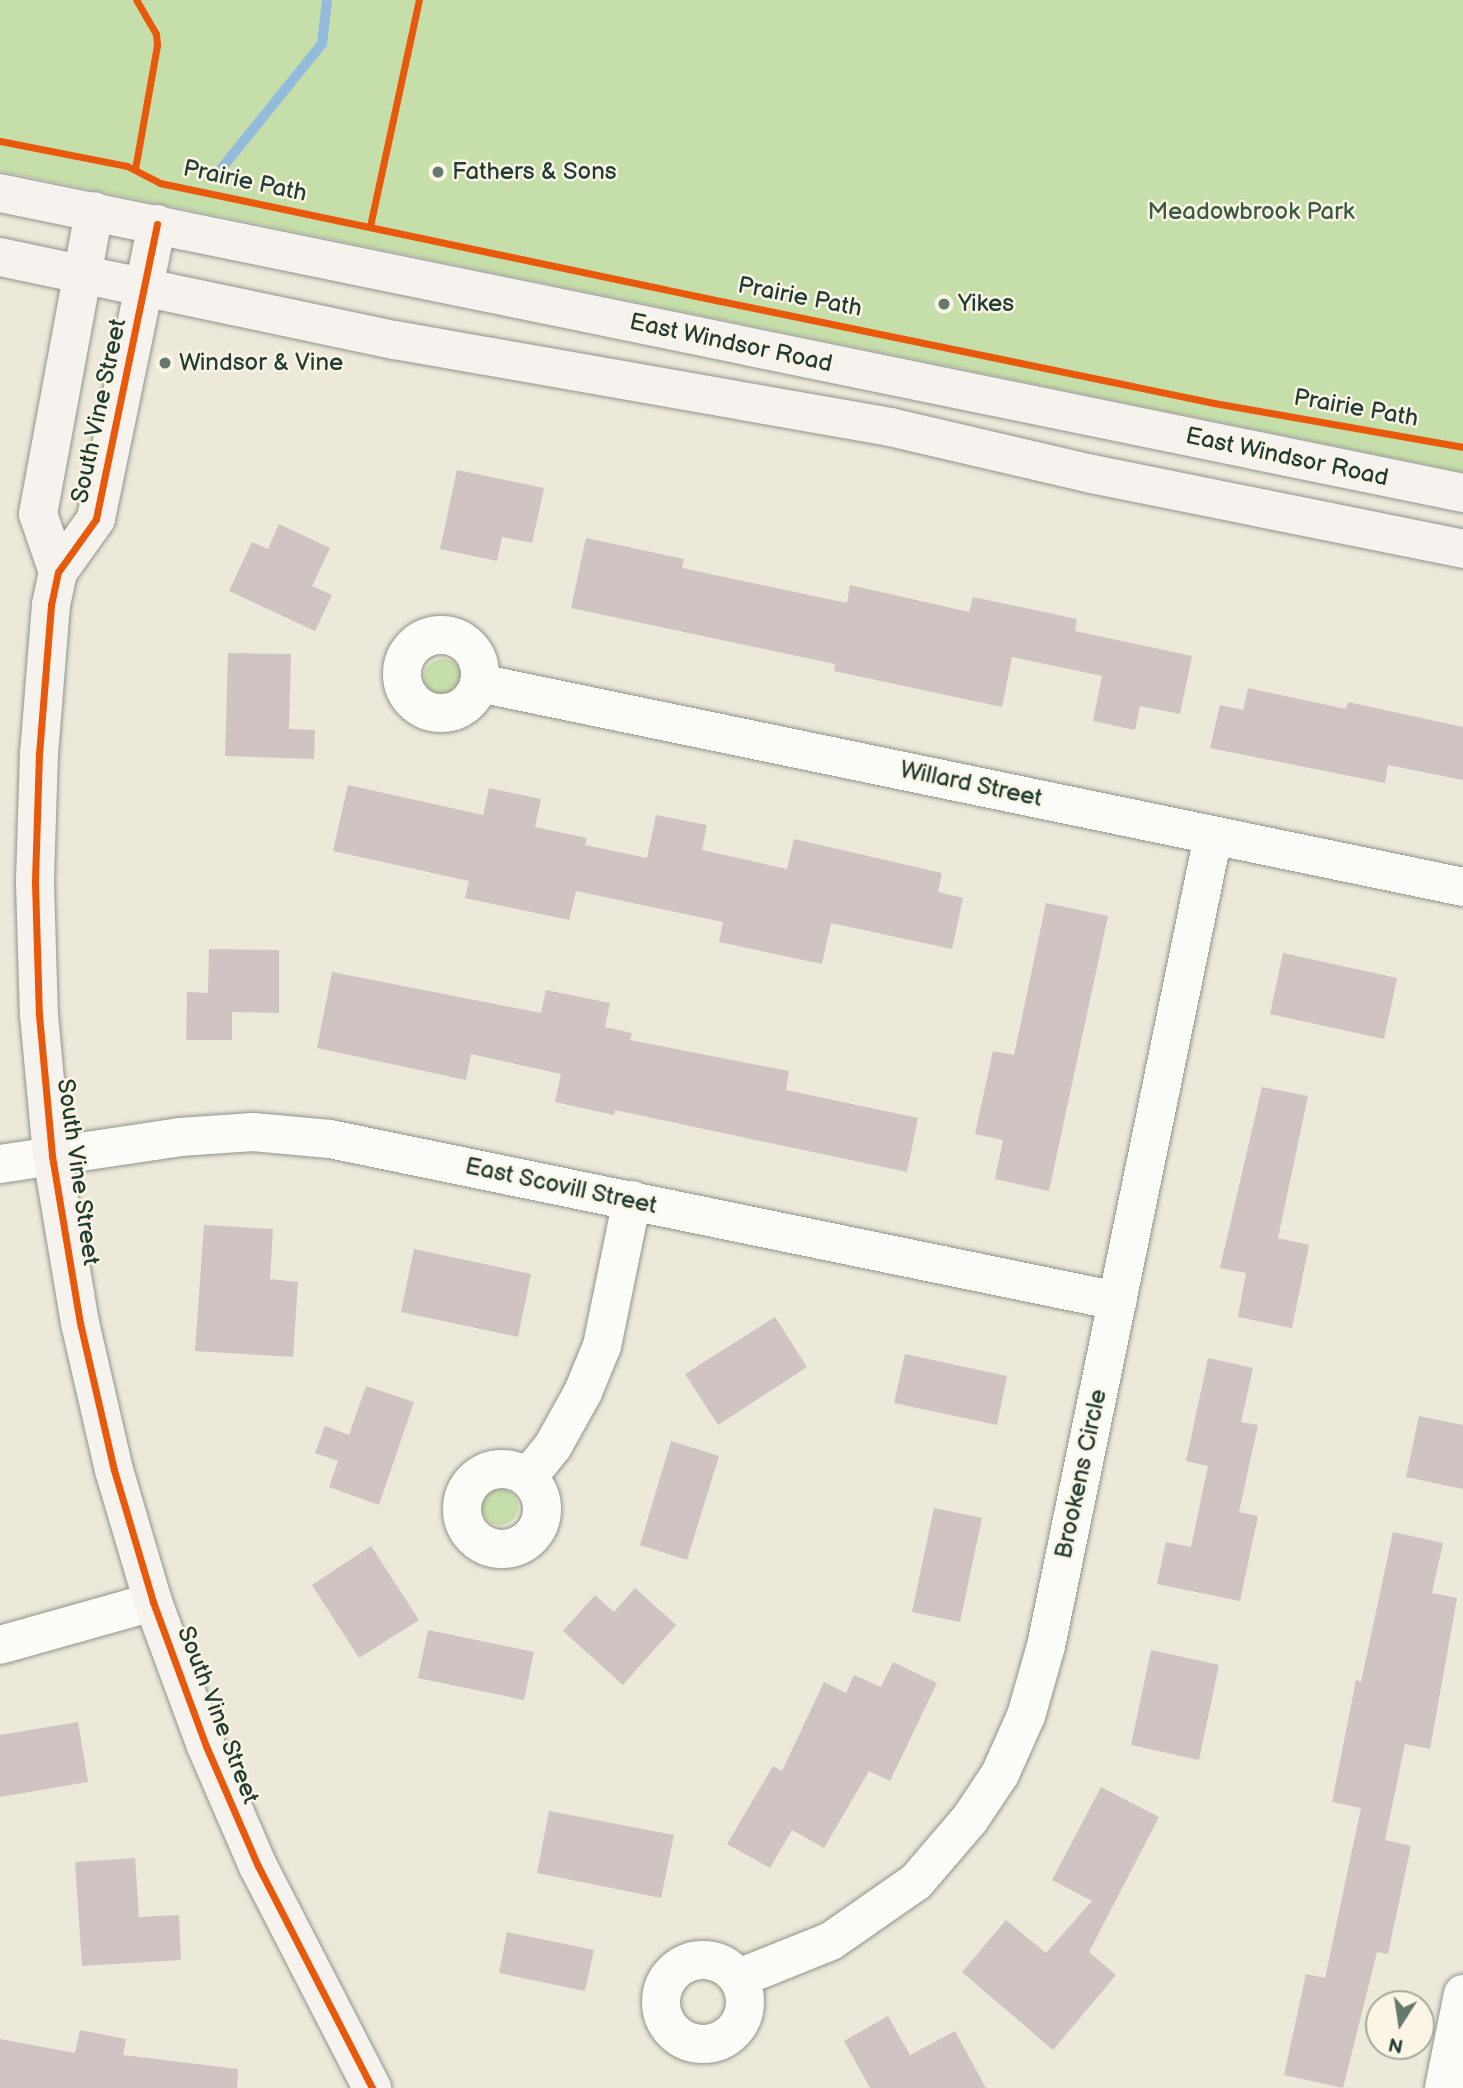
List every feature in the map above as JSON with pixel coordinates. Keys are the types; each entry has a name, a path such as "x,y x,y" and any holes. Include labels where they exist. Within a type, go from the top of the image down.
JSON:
{"main road":[{"name":"East Windsor Road","path":"0,193 1463,493"},
{"name":"South Vine Street","path":"94,211 38,514 58,572 39,753 36,883 39,1015 52,1156 80,1323 114,1470 153,1602 206,1746 258,1866 372,2088"},
{"name":"South Vine Street","path":"58,572 96,519 157,224"},
{"path":"0,257 395,340 890,427 1092,474 1463,549"}],"street":[{"name":"Willard Street","path":"479,683 1463,887"},
{"name":"Brookens Circle","path":"739,1978 831,1941 885,1907 916,1882 970,1819 1000,1774 1026,1716 1046,1646 1213,836"},
{"name":"East Scovill Street","path":"0,1164 180,1137 253,1132 330,1139 1117,1301"},
{"path":"528,1477 553,1446 583,1392 602,1346 632,1200"},
{"path":"0,1645 153,1602"},
{"path":"1444,2088 1463,1994"}],"green space":[{"name":"Meadowbrook Park","path":"0,0 1463,0 1463,472 0,171"},
{"path":"443,659 456,665 462,678 456,691 443,697 430,691 424,678 430,665"},
{"path":"500,1489 512,1495 518,1507 512,1519 500,1525 488,1519 482,1507 488,1495"}],"building":[{"path":"457,470 544,488 532,543 502,537 497,561 440,549"},
{"path":"279,524 330,548 312,586 332,595 315,631 229,591 252,542 268,549"},
{"path":"586,538 684,559 682,568 847,603 850,585 969,612 973,597 1077,619 1075,631 1192,656 1180,714 1140,706 1135,730 1093,721 1102,676 1012,657 1002,707 834,671 835,664 571,608"},
{"path":"228,653 291,654 289,729 315,730 314,759 225,756"},
{"path":"1248,688 1346,709 1348,702 1463,727 1463,780 1388,765 1385,783 1210,748 1220,705 1243,710"},
{"path":"348,785 483,815 489,788 541,799 535,827 587,838 585,845 647,858 656,815 707,825 702,850 787,869 794,839 942,873 938,892 963,898 952,949 831,923 822,964 719,942 723,922 576,891 569,920 465,898 469,881 333,851"},
{"path":"1046,903 1108,916 1049,1191 995,1179 1003,1140 975,1134 993,1051 1014,1055"},
{"path":"209,949 279,950 279,1013 232,1012 232,1040 186,1040 187,992 208,993"},
{"path":"1283,953 1397,978 1384,1039 1270,1014"},
{"path":"332,972 541,1013 546,990 610,1003 605,1027 632,1033 630,1040 789,1071 786,1090 918,1118 907,1172 615,1110 614,1115 555,1102 561,1074 471,1054 466,1080 317,1048"},
{"path":"1262,1087 1308,1096 1278,1238 1309,1245 1292,1328 1238,1317 1246,1273 1220,1268"},
{"path":"204,1225 273,1229 270,1279 298,1282 293,1357 195,1351"},
{"path":"414,1249 531,1274 518,1337 401,1312"},
{"path":"775,1317 807,1367 718,1425 685,1374"},
{"path":"905,1354 1007,1376 997,1425 894,1403"},
{"path":"1208,1358 1253,1368 1241,1422 1258,1425 1239,1512 1258,1516 1240,1601 1157,1584 1166,1542 1191,1547 1208,1466 1186,1461"},
{"path":"366,1386 414,1402 379,1505 329,1487 338,1461 315,1453 325,1426 349,1435"},
{"path":"1419,1416 1463,1425 1463,1489 1406,1477"},
{"path":"671,1441 719,1456 687,1560 640,1545"},
{"path":"934,1508 982,1518 960,1622 912,1612"},
{"path":"1393,1532 1443,1543 1432,1593 1457,1598 1430,1749 1405,1744 1385,1840 1411,1846 1388,1954 1377,1952 1368,1990 1365,1990 1365,2000 1343,2088 1284,2075 1306,1974 1325,1978 1361,1808 1332,1802 1356,1680 1361,1682"},
{"path":"371,1546 419,1620 359,1658 312,1585"},
{"path":"635,1588 676,1625 623,1685 563,1631 595,1595 614,1612"},
{"path":"428,1630 534,1652 524,1700 418,1678"},
{"path":"1151,1650 1219,1665 1199,1760 1131,1745"},
{"path":"893,1662 937,1683 890,1781 869,1771 824,1848 792,1830 770,1868 727,1844 773,1766 782,1771 824,1682 846,1693 854,1675 881,1687"},
{"path":"78,1722 88,1782 0,1797 0,1735"},
{"path":"1101,1787 1159,1817 1089,1952 1116,1975 1053,2050 962,1972 1006,1920 1046,1953 1092,1901 1052,1880"},
{"path":"549,1811 674,1835 661,1898 537,1873"},
{"path":"135,1858 139,1917 179,1915 181,1960 82,1966 75,1862"},
{"path":"507,1932 594,1950 585,1991 499,1973"},
{"path":"888,2016 910,2055 955,2031 986,2088 870,2088 844,2041"},
{"path":"80,2030 126,2039 123,2055 238,2069 237,2088 0,2088 0,2039 75,2053"}],"waterway":[{"path":"221,169 322,44 327,0"}],"cycle path":[{"path":"135,169 157,45 156,34 136,0"},
{"path":"370,226 419,0"},
{"name":"Prairie Path","path":"0,141 127,166 160,183 696,296 1214,403 1463,447"},
{"path":"157,224 96,519 58,572 51,605 39,753 35,883 39,1015 52,1156 80,1323 114,1470 153,1602 206,1746 258,1866 372,2088"}],"place":[{"name":"Fathers & Sons","path":"438,172"},
{"name":"Yikes","path":"944,304"},
{"name":"Windsor & Vine","path":"165,363"}]}
